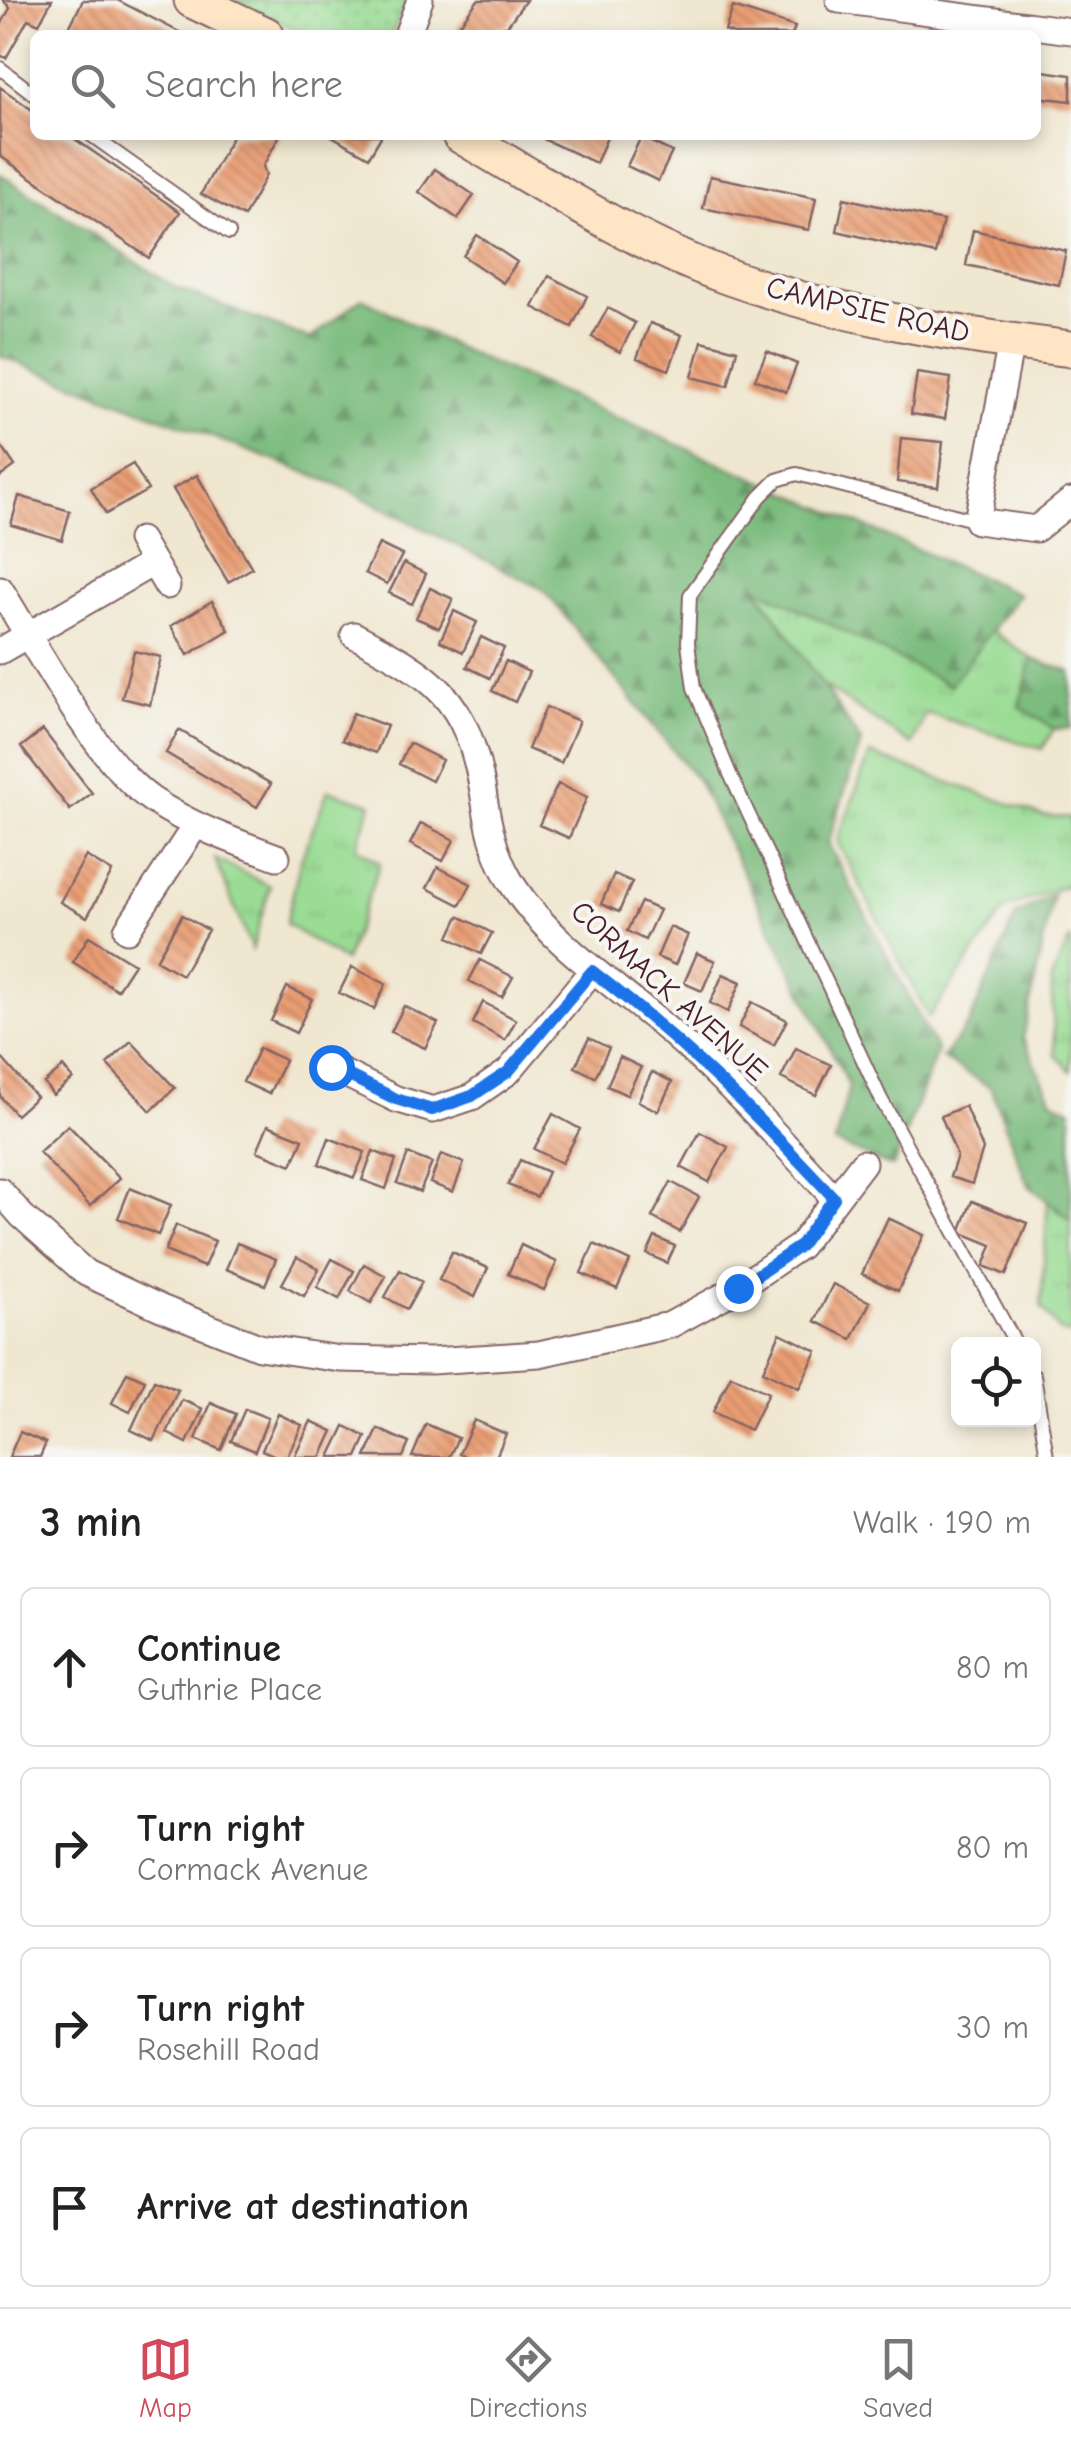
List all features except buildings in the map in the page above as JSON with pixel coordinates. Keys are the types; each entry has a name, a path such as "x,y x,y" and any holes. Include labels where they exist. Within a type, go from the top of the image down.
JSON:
{"main road":[{"path":"192,0 255,30"},
{"name":"CAMPSIE ROAD","path":"469,140 617,227 726,276 817,305 1011,342 1071,349"}],"street":[{"path":"409,30 420,0"},
{"path":"838,0 1071,31"},
{"path":"1011,342 977,520 1036,528 1071,501"},
{"path":"0,651 160,575 140,540"},
{"path":"0,590 103,750 148,797 195,826 277,857"},
{"name":"CORMACK AVENUE","path":"354,635 414,667 452,702 467,732 482,785 490,837 513,885 592,971 663,1026 746,1103 834,1198"},
{"path":"127,930 195,826"},
{"path":"331,1067 396,1099 432,1110 472,1096 508,1072 592,971"},
{"path":"0,1191 86,1274 259,1347 340,1359 430,1360 539,1354 670,1325 738,1288 800,1246 864,1162"}],"lane":[{"path":"1,71 30,91"},
{"path":"98,140 228,234"},
{"path":"977,520 797,474 776,480 690,595 688,643 694,688 730,774 866,1068 1012,1337"},
{"path":"1041,1423 1046,1457"}],"green space":[{"path":"232,0 408,0 393,30 297,30"},
{"path":"0,174 176,288 310,339 362,298 457,348 1019,594 950,685 756,587 861,742 828,843 937,1051 893,1167 835,1143 849,1086 697,780 544,590 336,484 0,356"},
{"path":"755,585 949,685 991,630 1032,659 1019,706 1054,729 1042,749 926,713 912,745 821,684"},
{"path":"1032,659 1071,672 1071,728 1054,729 1019,706"},
{"path":"870,754 1043,816 1071,818 1071,884 1006,908 929,1017 837,841"},
{"path":"328,790 372,804 356,847 380,863 345,961 286,924 300,862"},
{"path":"215,859 270,886 252,950"},
{"path":"1053,895 1023,1038 1052,1100 1071,1109 1071,1220 1028,1185 991,1088 942,1058 969,1024 1016,915"},
{"path":"1071,938 1071,1071 1055,1054 1051,979"},
{"path":"1048,1200 1071,1220 1071,1334 1061,1332 1041,1307"}],"route":[{"path":"331,1067 396,1099 432,1110 472,1096 508,1072 592,971 663,1026 746,1103 834,1198 800,1246 738,1288"}]}
